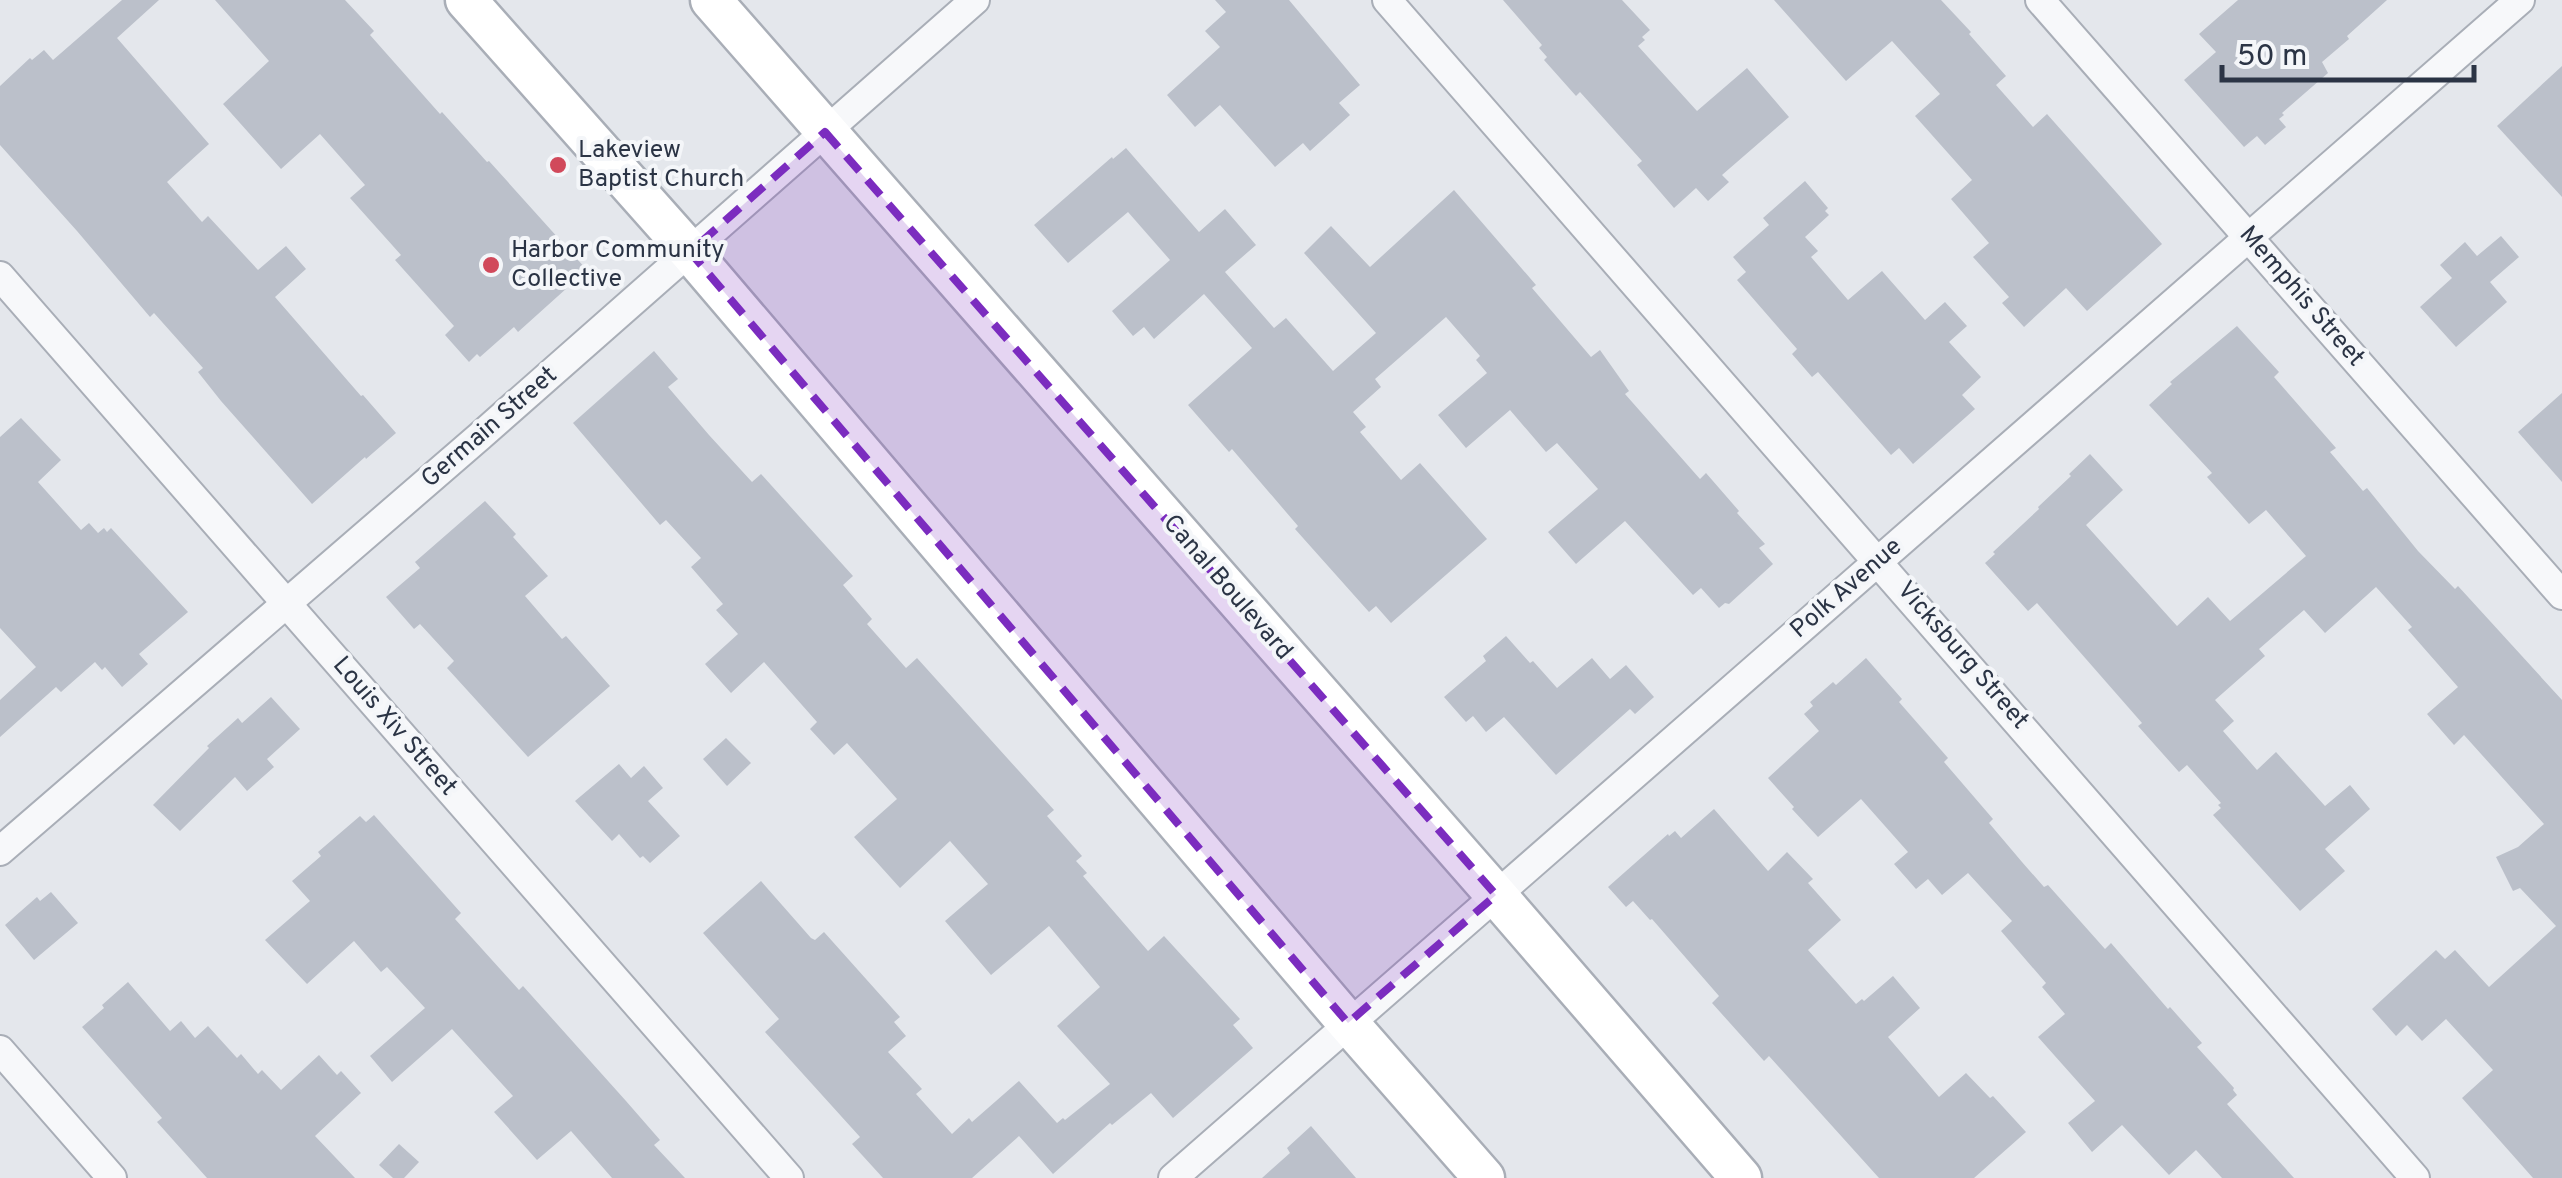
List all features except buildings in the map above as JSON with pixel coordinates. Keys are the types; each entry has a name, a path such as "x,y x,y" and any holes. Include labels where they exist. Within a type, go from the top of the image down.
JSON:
{"main road":[{"path":"466,0 690,252 1484,1178"},
{"name":"Canal Boulevard","path":"711,0 1741,1178"}],"street":[{"name":"Germain Street","path":"0,851 287,605 975,0"},
{"name":"Vicksburg Street","path":"1388,0 2415,1178"},
{"name":"Memphis Street","path":"2040,0 2562,595"},
{"name":"Polk Avenue","path":"1173,1178 2520,0"},
{"name":"Louis Xiv Street","path":"0,276 790,1178"},
{"path":"0,1050 112,1178"}],"highlighted area":[{"path":"825,132 1496,895 1348,1023 690,252"}],"place":[{"name":"Lakeview Baptist Church","path":"558,165"},
{"name":"Harbor Community Collective","path":"491,265"}]}
